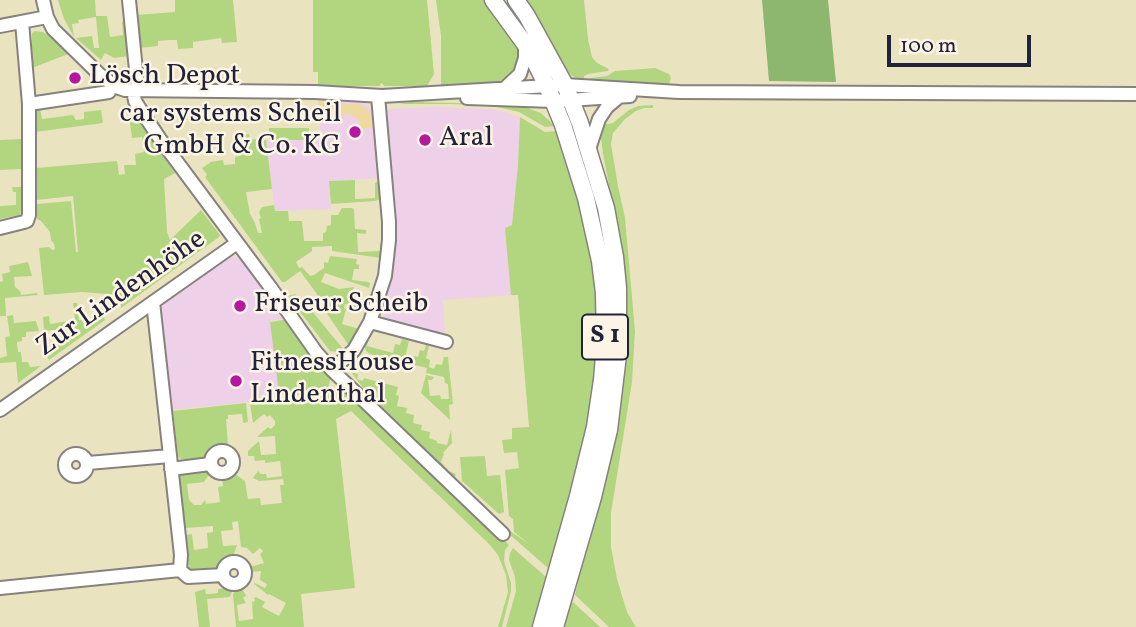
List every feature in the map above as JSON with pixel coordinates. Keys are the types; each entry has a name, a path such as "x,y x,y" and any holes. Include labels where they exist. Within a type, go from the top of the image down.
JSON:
{"main road":[{"name":"S 1","path":"493,0 525,44 550,93 574,157 600,261 605,313 602,380 596,427 560,586 555,627"},
{"name":"S 1","path":"516,0 568,92 589,150 606,208 618,288 618,355 607,441 560,586 541,627"}],"street":[{"path":"43,0 52,29 99,74 116,87 125,90 316,92 412,99 650,89 679,92"},
{"path":"129,0 135,101 140,110 316,352 503,534"},
{"path":"0,26 47,17"},
{"path":"0,228 27,221 29,215 29,104 22,22"},
{"path":"505,88 520,74 525,58 525,44"},
{"path":"383,96 505,88 550,93"},
{"path":"29,104 109,92"},
{"path":"568,92 620,97 679,92 1136,94"},
{"path":"332,370 354,350 370,321 385,276 389,222 383,96"},
{"path":"589,150 599,118 607,107 620,97"},
{"name":"Zur Lindenhöhe","path":"0,410 237,243"},
{"path":"153,302 181,555 180,570"},
{"path":"370,321 446,342"},
{"path":"88,464 210,464"},
{"path":"0,588 180,570 188,577 223,575"}],"shaded area":[{"path":"318,97 364,102 369,106 374,119 380,178 329,181 331,209 275,211 266,140 321,139"},
{"path":"390,109 493,109 520,117 512,225 506,229 511,295 443,300 445,336 388,321 382,310 388,286 386,113"},
{"path":"230,257 236,257 247,264 286,316 270,321 280,399 169,410 160,306 162,301 200,273"}],"green space":[{"path":"58,0 95,0 96,16 107,16 110,37 123,35 122,22 127,21 130,56 114,58 105,53 101,60 76,38 92,36 94,48 99,48 96,17 78,20 79,23 72,24 74,37"},
{"path":"175,0 233,0 237,42 222,43 221,38 193,42 193,48 178,49 177,40 169,40 158,41 158,46 139,48 136,15 175,12"},
{"path":"313,0 427,0 434,74 427,86 384,86 381,83 380,86 318,86 318,72 313,72"},
{"path":"436,0 486,0 520,52 521,65 506,82 441,87 441,36"},
{"path":"524,0 584,0 592,57 609,69 608,71 588,74 584,79 571,75"},
{"path":"762,0 828,0 836,82 769,81"},
{"path":"43,32 52,38 68,54 32,68 32,33"},
{"path":"655,68 669,74 669,84 590,80 615,71"},
{"path":"411,102 525,107 541,113 555,126 545,127 519,112 493,106 399,104"},
{"path":"653,105 653,108 636,111 625,119 613,133 611,144 625,218 635,331 632,382 611,513 611,547 627,612 636,627 609,627 575,595 613,207 600,129 602,123 613,123 629,110"},
{"path":"37,109 40,109 42,119 73,115 76,120 84,119 84,112 101,110 103,123 35,132"},
{"path":"133,114 175,173 164,179 167,232 170,240 201,210 220,235 121,308 119,295 82,292 44,295 39,248 55,249 50,232 37,219 37,204 71,201 78,252 73,196 37,200 36,168 117,161 119,175 125,174 124,165 136,165 135,154 144,152 142,137 132,138 129,115"},
{"path":"520,117 545,132 558,131 566,151 595,264 600,341 589,433 550,570 508,533 510,531 529,544 514,532 513,519 509,516 505,470 519,468 517,452 504,453 502,440 512,439 512,428 529,427 518,295 511,295 505,228 512,225"},
{"path":"269,128 309,128 309,140 269,140"},
{"path":"249,134 250,139 266,140 272,189 246,192 250,214 258,233 262,233 259,212 262,207 274,205 275,211 288,211 289,221 302,221 304,241 323,241 323,233 326,232 327,226 331,225 331,215 338,215 342,208 352,208 355,229 366,230 366,234 357,233 358,252 380,251 382,244 381,258 332,251 332,246 312,247 312,251 296,262 299,268 302,267 310,276 324,268 324,262 328,263 330,256 357,259 359,269 354,269 352,280 368,282 369,288 325,273 321,282 339,289 354,287 349,302 365,308 370,294 374,295 367,311 345,304 342,324 359,329 349,346 300,271 282,282 205,177 207,175 202,168 211,162 223,160 224,165 235,164 239,151 234,151 234,148 244,146 242,135"},
{"path":"21,139 21,169 0,170 0,140"},
{"path":"355,180 355,199 375,198 375,183 378,181 380,199 331,204 329,181"},
{"path":"12,187 22,187 22,210 20,215 0,219 0,206 16,205 16,192 13,192"},
{"path":"28,262 32,276 14,277 15,287 21,295 38,295 5,298 6,316 0,316 2,274 10,272 9,266"},
{"path":"295,294 344,350 330,351 288,296"},
{"path":"73,303 77,303 79,320 98,319 97,308 101,308 105,320 49,360 45,337 48,337 49,348 58,347 58,343 66,342 65,336 76,334 76,328 44,331 43,317 49,316 50,324 75,320"},
{"path":"13,315 14,323 36,321 39,331 26,332 26,337 17,342 22,362 28,362 30,367 41,366 18,383 16,362 0,363 0,358 7,356 5,337 10,336 7,316"},
{"path":"289,319 331,377 327,392 291,396 279,394 270,322"},
{"path":"369,338 367,346 393,353 395,344 400,345 402,339 409,341 406,354 418,357 420,350 424,351 426,345 429,346 426,358 430,360 429,367 434,369 436,364 442,365 444,357 448,357 453,404 449,405 450,420 421,393 426,375 434,377 428,380 430,396 440,395 441,399 449,399 448,384 445,383 444,377 426,373 427,368 370,354 364,345"},
{"path":"351,372 358,374 357,379 363,381 364,378 398,387 397,406 407,408 406,413 414,415 413,423 422,425 421,430 430,432 429,438 437,443 447,445 451,430 452,443 443,453 441,462 456,474 453,480 366,397 367,393"},
{"path":"339,383 509,545 505,550 504,561 511,591 502,627 498,627 508,592 506,575 498,555 351,411 336,419 355,588 301,594 304,627 236,627 233,595 235,589 242,588 246,596 243,598 246,603 237,605 239,621 253,619 252,602 256,597 265,602 262,607 279,616 286,603 268,595 254,584 265,588 267,584 260,580 261,571 252,572 250,567 264,563 260,554 263,551 260,548 253,554 247,548 241,547 238,521 232,522 233,530 221,531 223,546 237,545 233,557 217,569 209,571 194,571 189,568 185,535 192,534 194,550 208,548 207,533 213,532 213,526 185,528 179,475 206,470 210,473 204,482 187,484 189,500 194,505 201,505 205,500 206,504 220,502 218,487 223,486 222,478 235,474 245,481 248,499 260,498 261,505 282,503 280,485 284,485 283,479 259,481 253,478 258,471 266,474 267,478 282,476 280,461 265,463 265,460 255,461 254,456 248,456 248,451 259,441 261,455 276,454 275,436 257,437 268,427 271,429 275,421 270,415 267,417 264,414 253,423 250,403 333,393"},
{"path":"246,403 248,422 243,423 242,414 228,415 226,419 228,445 215,449 205,459 181,459 178,456 173,411"},
{"path":"485,456 487,476 500,475 504,512 499,514 462,481 460,457"},
{"path":"513,548 546,577 542,591 545,592 535,627 506,627 516,591 515,577 509,560"},
{"path":"205,589 206,594 210,594 218,593 218,589 233,589 230,597 207,599 210,627 199,627 195,592"},
{"path":"573,602 600,627 562,627"}],"sand":[{"path":"318,100 365,107 370,113 373,128 360,129 359,120 350,114 330,116 329,111 319,109"}],"place":[{"name":"Lösch Depot","path":"75,78"},
{"name":"car systems Scheil GmbH & Co. KG","path":"355,132"},
{"name":"Aral","path":"425,140"},
{"name":"Friseur Scheib","path":"240,306"},
{"name":"FitnessHouse Lindenthal","path":"236,381"}]}
